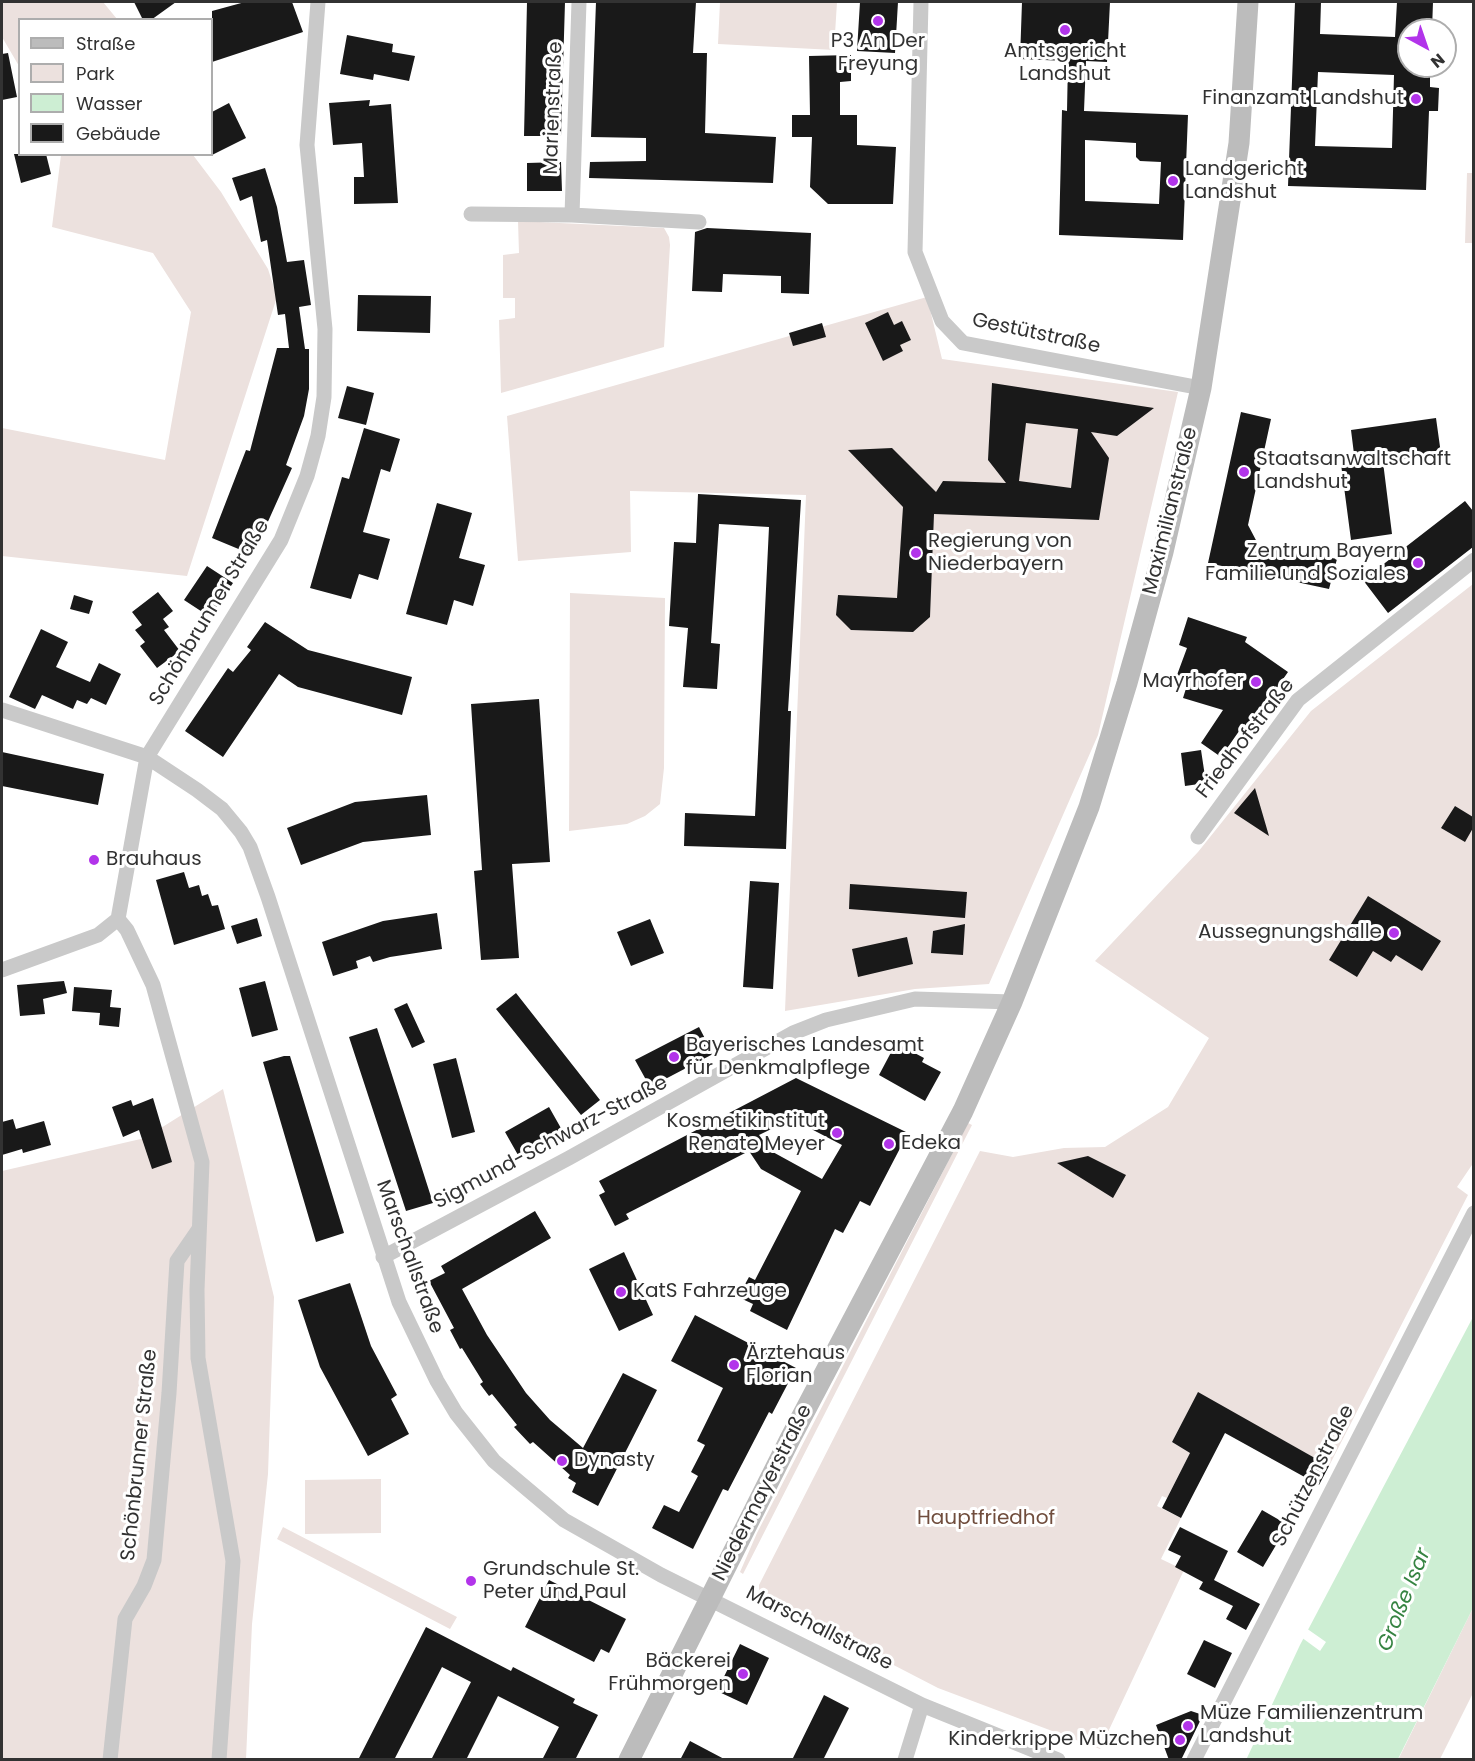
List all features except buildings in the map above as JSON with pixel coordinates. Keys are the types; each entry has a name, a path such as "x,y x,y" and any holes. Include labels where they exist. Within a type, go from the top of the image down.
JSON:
{"main road":[{"name":"Maximilianstraße","path":"1012,1002 1089,807 1163,552 1201,388 1239,143 1248,2"},
{"name":"Niedermayerstraße","path":"629,1760 790,1439 958,1119 1012,1002"}],"street":[{"name":"Schönbrunner Straße","path":"118,919 147,757 281,540 307,476 318,436 324,397 325,329 308,145 318,2"},
{"name":"Marienstraße","path":"572,215 579,2"},
{"name":"Gestütstraße","path":"921,2 915,252 942,321 963,343 1201,388"},
{"path":"471,214 572,215 699,222"},
{"name":"Friedhofstraße","path":"1198,837 1298,700 1473,560"},
{"name":"Marschallstraße","path":"2,710 147,757 198,790 222,809 250,847 399,1302 437,1381 456,1413 494,1461 535,1498 582,1532 922,1705 1058,1760"},
{"path":"2,970 98,935 118,919 127,930 153,985 199,1151 202,1162 198,1358 233,1561 219,1760"},
{"name":"Sigmund-Schwarz-Straße","path":"383,1257 570,1158 793,1033 826,1020 915,999 1012,1002"},
{"name":"Schützenstraße","path":"1194,1760 1473,1213"},
{"name":"Schönbrunner Straße","path":"110,1760 125,1619 144,1586 154,1560 177,1261 199,1228"},
{"path":"906,1760 922,1705"}],"green space":[{"path":"2,2 103,2 116,18 18,18 18,64 2,37"},
{"path":"720,2 837,2 834,50 718,44"},
{"path":"61,156 194,156 221,192 268,269 277,297 187,576 2,556 2,428 165,460 191,312 153,253 52,227"},
{"path":"1467,173 1473,173 1473,243 1465,243"},
{"path":"518,221 664,228 670,245 664,347 501,393 499,320 515,318 515,298 503,298 503,255 519,253"},
{"path":"927,297 942,359 1178,392 1098,735 989,984 915,989 785,1011 806,495 630,491 631,552 518,561 507,416"},
{"name":"Hauptfriedhof","path":"1473,584 1474,1162 1457,1187 1468,1195 1329,1466 1198,1393 1172,1442 1190,1453 1167,1498 1162,1496 1157,1506 1181,1518 1161,1559 1184,1570 1100,1749 938,1688 766,1599 759,1592 759,1585 980,1151 1013,1157 1064,1148 1105,1147 1168,1107 1209,1038 1095,961 1198,852 1311,711"},
{"path":"570,593 665,598 664,768 660,804 645,816 627,824 569,831"},
{"path":"223,1089 274,1297 268,1474 252,1624 246,1759 2,1759 2,1171 145,1138"},
{"path":"968,1123 972,1125 743,1574 740,1572 757,1533"},
{"path":"381,1479 381,1533 305,1534 305,1480"},
{"path":"283,1527 457,1617 450,1629 277,1539"},
{"path":"1473,1608 1473,1693 1440,1759 1398,1760"}],"water":[{"name":"Große Isar","path":"1473,1317 1473,1608 1398,1759 1246,1760 1300,1645"}],"pier":[{"path":"1306,1628 1326,1642 1320,1651 1301,1637"}],"place":[{"name":"P3 An Der Freyung","path":"878,21"},
{"name":"Amtsgericht Landshut","path":"1065,30"},
{"name":"Finanzamt Landshut","path":"1416,99"},
{"name":"Landgericht Landshut","path":"1173,181"},
{"name":"Staatsanwaltschaft Landshut","path":"1244,472"},
{"name":"Regierung von Niederbayern","path":"916,553"},
{"name":"Zentrum Bayern Familie und Soziales","path":"1418,563"},
{"name":"Mayrhofer","path":"1256,682"},
{"name":"Brauhaus","path":"94,860"},
{"name":"Aussegnungshalle","path":"1394,933"},
{"name":"Bayerisches Landesamt für Denkmalpflege","path":"674,1057"},
{"name":"Kosmetikinstitut Renate Meyer","path":"837,1133"},
{"name":"Edeka","path":"889,1144"},
{"name":"KatS Fahrzeuge","path":"621,1292"},
{"name":"Ärztehaus Florian","path":"734,1365"},
{"name":"Dynasty","path":"562,1461"},
{"name":"Grundschule St. Peter und Paul","path":"471,1581"},
{"name":"Bäckerei Frühmorgen","path":"743,1674"},
{"name":"Müze Familienzentrum Landshut","path":"1188,1726"},
{"name":"Kinderkrippe Müzchen","path":"1180,1740"}]}
